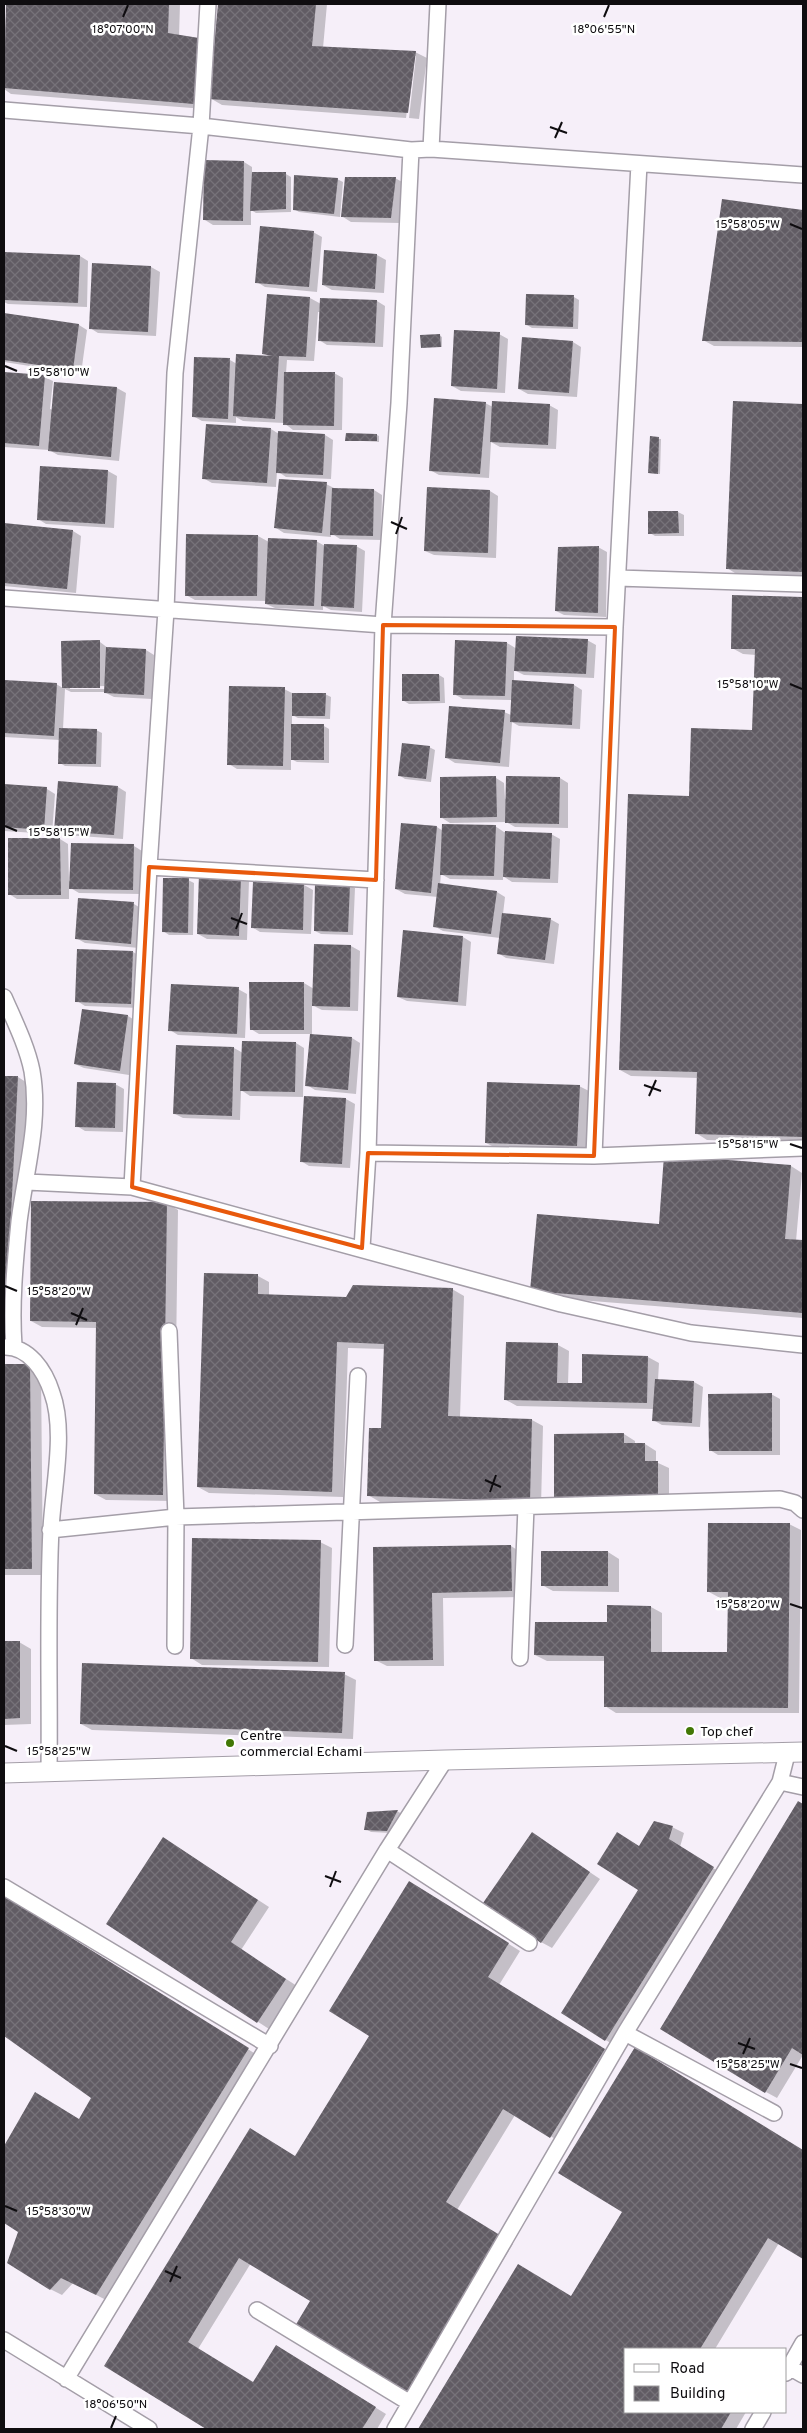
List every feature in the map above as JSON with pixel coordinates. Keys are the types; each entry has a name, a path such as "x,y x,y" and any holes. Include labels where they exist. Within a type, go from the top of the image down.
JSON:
{"street":[{"path":"132,1187 149,867 166,610 175,373 201,126 208,4"},
{"path":"431,149 438,4"},
{"path":"4,110 201,126 411,150 431,149 803,175"},
{"path":"362,1248 368,1153 383,625 399,403 411,150"},
{"path":"594,1156 615,627 639,164"},
{"path":"618,578 803,584"},
{"path":"4,598 383,625 615,627"},
{"path":"149,867 376,880"},
{"path":"4,997 11,1032 32,1071 34,1114 27,1182 20,1221 9,1347 39,1364 53,1394 58,1430 50,1530 49,1772"},
{"path":"368,1153 594,1156 803,1148"},
{"path":"27,1182 132,1187 362,1248 561,1304 682,1331 803,1345"},
{"path":"169,1331 176,1516 174,1646"},
{"path":"345,1645 353,1512 358,1376"},
{"path":"50,1530 176,1516 780,1499 795,1503 803,1510"},
{"path":"520,1658 526,1507"},
{"path":"4,1773 445,1760 795,1753 780,1782 625,2033 394,2429"},
{"path":"66,2379 270,2046 387,1850 445,1760"},
{"path":"780,1782 803,1787"},
{"path":"387,1850 529,1943"},
{"path":"4,1887 270,2046"},
{"path":"625,2033 774,2113"},
{"path":"257,2310 410,2403"},
{"path":"4,2340 148,2429"},
{"path":"803,2343 788,2370 803,2375"},
{"path":"753,2429 762,2413"}],"highlighted area":[{"path":"383,625 615,627 594,1156 368,1153 362,1248 132,1187 149,867 376,880"}],"building":[{"path":"6,4 169,4 168,33 199,38 194,104 4,88"},
{"path":"218,4 316,4 312,46 416,51 408,113 209,99"},
{"path":"204,160 244,161 243,221 203,220"},
{"path":"252,172 286,172 286,209 250,211"},
{"path":"294,175 338,178 334,214 293,210"},
{"path":"345,177 396,177 391,218 341,217"},
{"path":"722,199 803,210 803,342 702,341"},
{"path":"260,226 314,231 309,287 255,283"},
{"path":"324,250 377,254 375,289 322,285"},
{"path":"4,252 80,255 78,303 4,300"},
{"path":"92,263 151,266 148,332 89,329"},
{"path":"267,294 310,297 306,357 279,356 275,419 233,416 236,354 273,356 262,354"},
{"path":"526,294 574,295 573,327 525,325"},
{"path":"320,298 377,300 375,343 318,341"},
{"path":"4,313 79,324 73,370 4,360"},
{"path":"454,330 500,332 497,389 451,386"},
{"path":"440,334 441,347 421,348 420,335"},
{"path":"522,337 573,341 569,393 518,389"},
{"path":"194,357 230,358 228,419 192,417"},
{"path":"4,372 45,375 39,446 4,443"},
{"path":"284,372 335,372 334,426 283,425"},
{"path":"54,382 117,387 111,457 48,451"},
{"path":"434,398 486,402 480,474 429,471"},
{"path":"492,401 550,404 548,445 490,442"},
{"path":"733,401 803,404 803,572 726,569"},
{"path":"206,424 271,428 267,483 202,479"},
{"path":"278,431 325,434 323,475 276,473"},
{"path":"346,433 377,434 377,441 345,441"},
{"path":"650,436 659,437 658,474 648,473"},
{"path":"40,466 108,470 105,524 37,520"},
{"path":"279,479 327,482 322,533 274,528"},
{"path":"427,487 490,490 488,553 424,551"},
{"path":"332,488 374,489 373,536 330,535"},
{"path":"648,511 678,511 679,533 648,534"},
{"path":"4,523 73,530 67,589 4,583"},
{"path":"186,534 258,535 257,596 185,596"},
{"path":"268,538 317,540 314,606 265,604"},
{"path":"324,544 357,545 354,608 321,606"},
{"path":"599,546 598,613 555,611 558,547"},
{"path":"732,595 803,597 803,1137 695,1134 697,1072 619,1070 628,794 689,796 691,728 752,730 755,649 731,649"},
{"path":"516,636 588,639 586,674 514,671"},
{"path":"100,640 100,688 62,688 61,641"},
{"path":"455,640 507,642 505,696 453,695"},
{"path":"106,647 146,649 144,695 104,693"},
{"path":"402,674 439,674 440,701 402,701"},
{"path":"4,680 57,683 54,736 4,733"},
{"path":"512,680 574,684 572,725 510,722"},
{"path":"229,686 285,687 283,766 227,765"},
{"path":"292,693 326,693 325,716 292,716"},
{"path":"449,706 505,710 500,763 445,758"},
{"path":"291,724 324,724 324,760 291,760"},
{"path":"59,728 97,729 96,764 58,764"},
{"path":"402,743 430,746 426,779 398,776"},
{"path":"496,776 497,817 440,818 440,777"},
{"path":"506,776 560,777 559,824 505,823"},
{"path":"58,781 118,786 114,835 54,831"},
{"path":"4,784 47,787 44,830 4,827"},
{"path":"401,823 437,826 431,893 395,889"},
{"path":"442,824 496,825 494,876 440,875"},
{"path":"505,831 552,833 550,879 503,877"},
{"path":"8,838 60,838 61,895 8,895"},
{"path":"71,843 134,844 133,890 69,889"},
{"path":"199,874 241,875 239,936 197,934"},
{"path":"163,878 189,878 188,933 162,932"},
{"path":"253,882 304,884 303,930 251,928"},
{"path":"315,883 350,884 348,932 314,931"},
{"path":"438,883 497,891 491,934 433,927"},
{"path":"78,898 134,902 131,944 75,939"},
{"path":"502,913 551,918 545,960 497,954"},
{"path":"403,930 463,936 458,1002 397,997"},
{"path":"314,944 351,945 350,1007 312,1006"},
{"path":"77,949 133,951 131,1004 75,1002"},
{"path":"249,982 304,982 304,1030 250,1030"},
{"path":"171,984 239,987 237,1034 168,1031"},
{"path":"82,1009 128,1015 120,1071 74,1064"},
{"path":"310,1034 352,1037 348,1090 305,1086"},
{"path":"242,1041 296,1042 295,1092 240,1091"},
{"path":"176,1045 234,1047 232,1116 173,1114"},
{"path":"4,1076 18,1076 5,1335 4,1335"},
{"path":"77,1082 116,1083 115,1128 75,1127"},
{"path":"487,1082 580,1085 577,1146 485,1143"},
{"path":"304,1096 346,1098 342,1164 300,1162"},
{"path":"664,1155 791,1165 785,1239 803,1240 803,1313 530,1291 537,1214 659,1224"},
{"path":"31,1201 167,1202 163,1495 94,1494 96,1322 30,1321"},
{"path":"204,1273 258,1274 258,1294 346,1297 353,1285 453,1288 448,1416 532,1419 530,1501 367,1496 369,1428 381,1428 384,1344 337,1342 332,1492 197,1487"},
{"path":"506,1342 558,1343 557,1383 582,1383 582,1354 648,1356 647,1403 504,1400"},
{"path":"4,1364 30,1364 32,1569 4,1569"},
{"path":"655,1379 694,1381 692,1423 652,1421"},
{"path":"772,1393 772,1451 709,1451 708,1394"},
{"path":"624,1433 624,1443 645,1443 645,1461 658,1461 658,1498 554,1499 554,1434"},
{"path":"708,1523 790,1523 788,1708 604,1707 604,1656 534,1655 535,1622 607,1622 607,1605 651,1606 651,1652 727,1652 728,1592 707,1592"},
{"path":"192,1538 321,1540 318,1662 190,1659"},
{"path":"511,1545 512,1591 432,1593 433,1660 374,1661 373,1547"},
{"path":"541,1551 608,1551 608,1586 541,1586"},
{"path":"4,1641 20,1641 20,1718 4,1719"},
{"path":"82,1663 345,1672 342,1733 80,1724"},
{"path":"798,1801 803,1804 803,2055 792,2048 765,2093 660,2029"},
{"path":"398,1810 387,1831 364,1830 367,1812"},
{"path":"654,1821 673,1826 669,1839 714,1867 605,2041 561,2013 638,1890 597,1864 617,1832 639,1846"},
{"path":"532,1832 590,1872 541,1943 483,1903"},
{"path":"163,1837 258,1900 231,1942 286,1979 257,2023 106,1924"},
{"path":"409,1881 509,1943 488,1977 605,2049 550,2138 503,2109 446,2202 503,2237 406,2395 295,2326 310,2301 239,2258 188,2342 253,2382 276,2345 376,2407 362,2429 206,2429 104,2366 250,2128 295,2156 369,2036 329,2011"},
{"path":"4,1896 249,2048 96,2295 61,2278 50,2290 7,2263 18,2232 4,2223 4,2146 35,2092 79,2119 91,2098 4,2036"},
{"path":"635,2047 803,2150 803,2259 768,2238 701,2348 624,2348 624,2413 730,2413 721,2429 418,2429 518,2264 571,2296 622,2212 558,2173"}],"place":[{"name":"Top chef","path":"690,1731"},
{"name":"Centre commercial Echami","path":"230,1743"}]}
